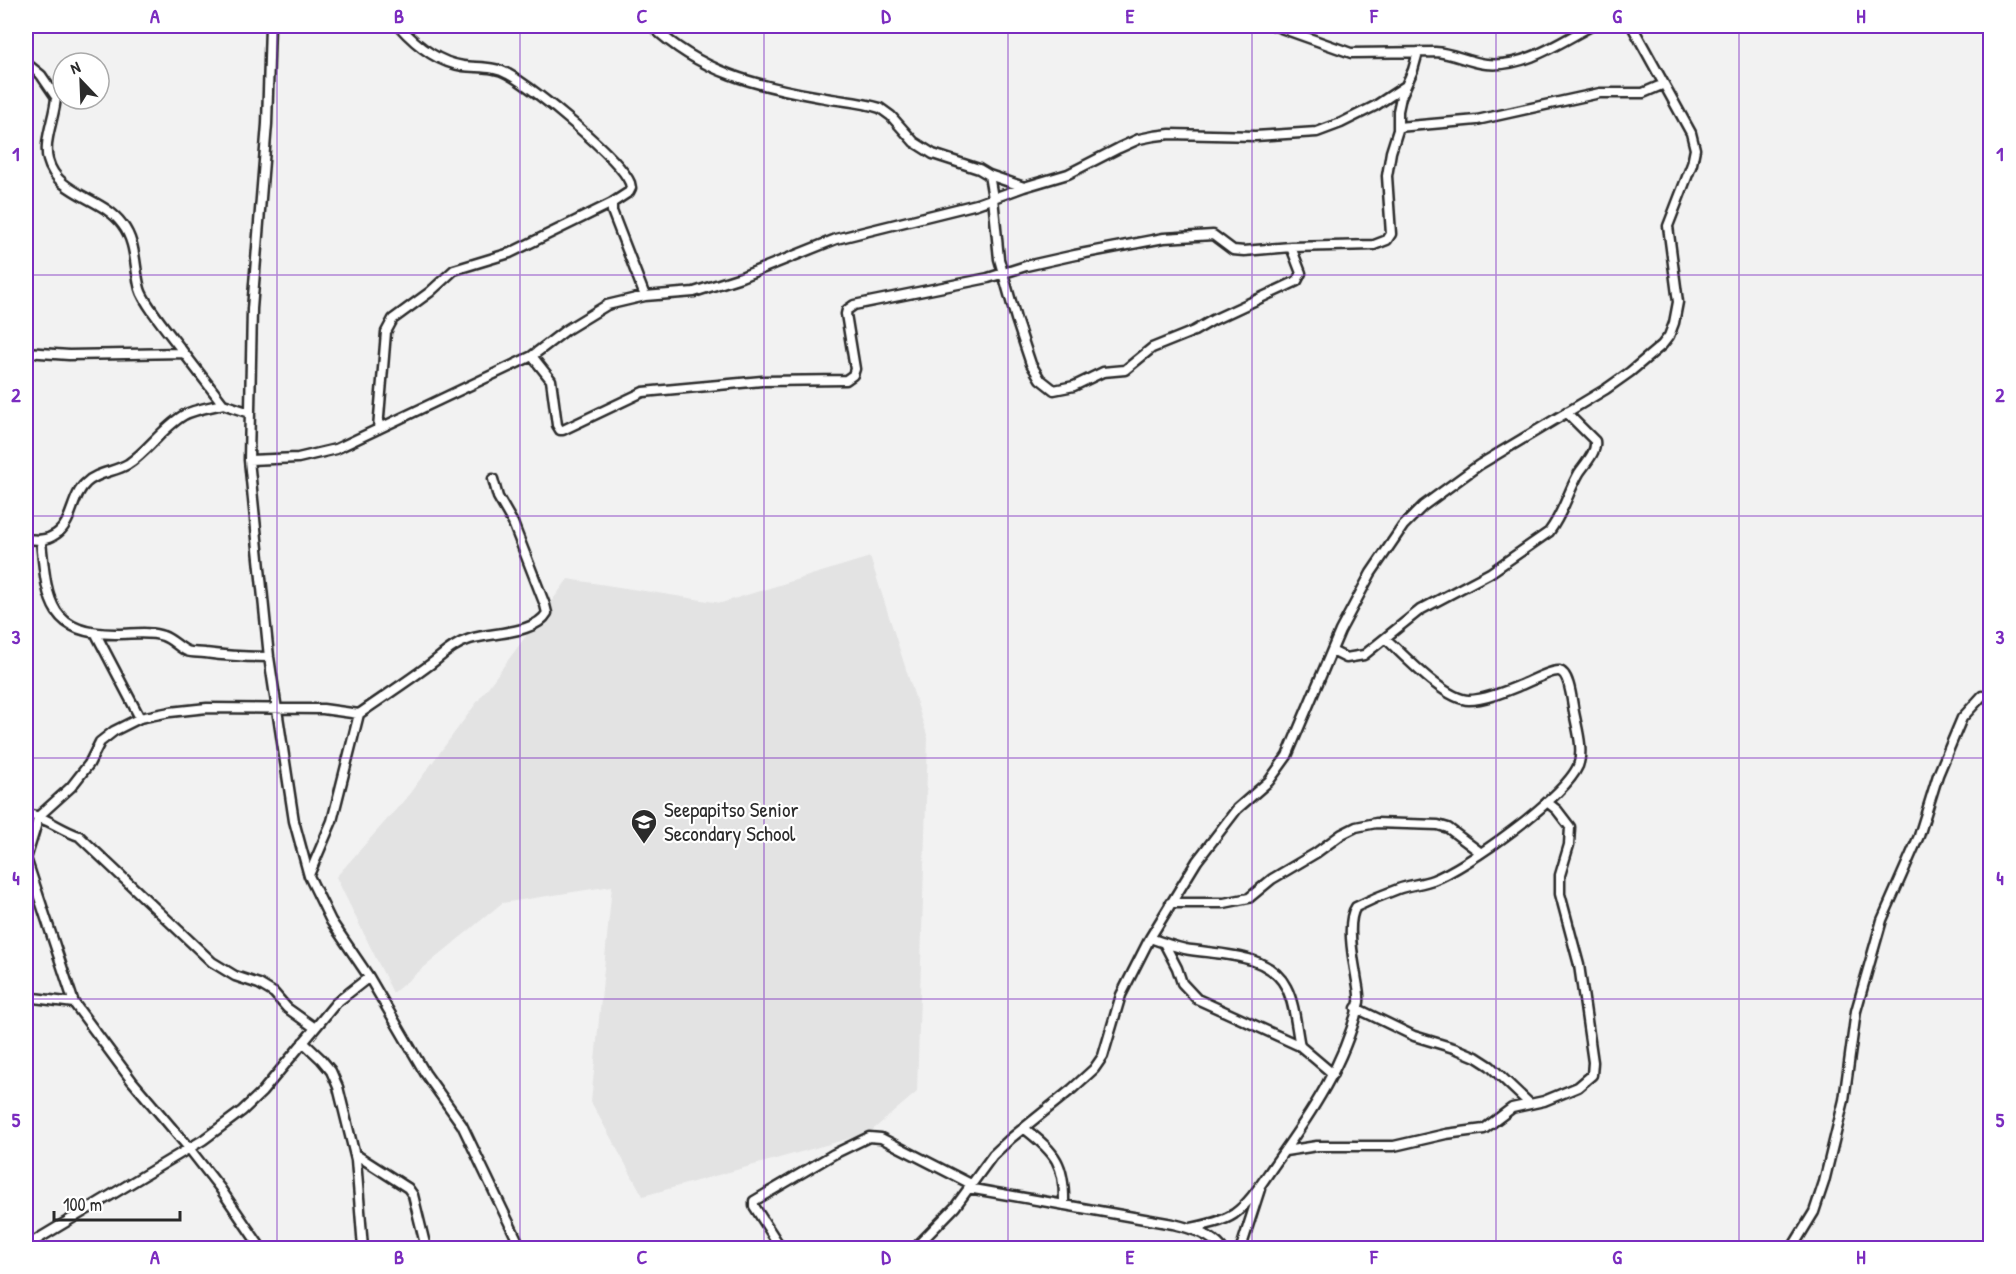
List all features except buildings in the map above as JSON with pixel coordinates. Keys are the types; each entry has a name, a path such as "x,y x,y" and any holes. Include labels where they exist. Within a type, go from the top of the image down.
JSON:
{"street":[{"path":"270,26 267,124 252,309 249,460 269,657 294,821 309,876 331,921 369,977 425,1073 462,1125 520,1248"},
{"path":"378,429 386,332 393,319 454,270 510,253 612,203 631,190 628,179 609,156 564,115 508,74 496,69 461,66 435,56 410,39 399,26"},
{"path":"652,26 664,38 684,51 715,69 744,81 880,108 924,149 942,158 979,168 989,175 1024,187"},
{"path":"1275,26 1351,53 1418,51 1445,53 1485,64 1517,62 1591,26"},
{"path":"915,1248 955,1206 993,1155 1094,1069 1103,1056 1121,995 1170,903 1197,861 1237,809 1269,781 1287,756 1332,651 1371,573 1413,515 1479,465 1606,389 1662,345 1674,323 1677,311 1677,293 1668,226 1673,208 1688,176 1695,149 1691,133 1636,27"},
{"path":"532,356 552,380 557,425 560,430 563,430 643,392 762,381 846,380 853,375 855,369 846,314 850,307 1004,273 1026,266 1164,238 1197,235 1213,235 1233,250 1244,251 1291,247 1374,245 1387,240 1391,234 1387,176 1398,127 1398,111 1404,87 1413,70 1418,51"},
{"path":"26,63 41,75 56,97 46,149 54,174 71,190 101,205 122,224 131,242 140,292 224,404"},
{"path":"1398,127 1477,120 1600,93 1642,93 1664,84"},
{"path":"249,460 279,460 316,455 336,449 532,356 566,330 607,305 645,296 694,292 741,277 836,239 976,204 1068,174 1139,139 1170,134 1255,136 1317,132 1376,106 1404,87"},
{"path":"989,175 999,260 1031,364 1040,379 1054,390 1066,389 1103,372 1125,370 1152,348 1194,331 1297,281 1301,273 1291,247"},
{"path":"612,203 614,216 645,296"},
{"path":"26,352 69,355 184,353"},
{"path":"26,539 41,541 57,534 67,521 80,490 86,483 128,464 164,430 185,414 224,404 250,412"},
{"path":"1332,651 1338,655 1353,658 1364,656 1420,610 1490,573 1550,532 1596,444 1591,436 1566,412"},
{"path":"309,876 332,821 359,714 453,646 469,639 537,624 547,612 513,523 498,497 493,479"},
{"path":"41,541 48,592 63,622 72,627 96,634 145,633 164,636 187,651 238,657 269,657"},
{"path":"96,634 140,718"},
{"path":"1191,1228 1233,1215 1246,1204 1299,1131 1334,1074 1348,1036 1359,994 1353,958 1351,919 1356,907 1398,889 1433,880 1473,859 1507,835 1546,802 1565,783 1578,765 1580,750 1578,734 1569,682 1562,672 1545,675 1518,687 1477,699 1460,699 1421,673 1386,639"},
{"path":"1792,1248 1814,1212 1824,1182 1844,1100 1856,1011 1882,920 1919,836 1938,775 1962,718 1982,696"},
{"path":"261,1248 220,1188 132,1081 74,1003 26,858 39,816 71,787 89,764 100,741 140,718 207,708 323,709 359,714"},
{"path":"1285,1151 1317,1146 1394,1146 1446,1134 1484,1129 1512,1108 1544,1101 1587,1082 1592,1074 1593,1062 1579,965 1560,894 1560,875 1569,845 1570,827 1557,810 1546,802"},
{"path":"26,814 39,816 61,830 79,836 212,962 235,976 259,984 274,993 287,1008 315,1028"},
{"path":"1170,903 1224,903 1249,898 1272,879 1316,853 1342,834 1364,825 1438,825 1448,828 1481,852"},
{"path":"1150,938 1185,949 1244,957 1276,974 1286,986 1292,1001 1300,1046"},
{"path":"1164,944 1182,983 1197,999 1300,1046 1334,1074"},
{"path":"26,1246 203,1140 242,1111 262,1092 336,1003 369,977"},
{"path":"26,997 74,1003"},
{"path":"1356,1008 1414,1036 1476,1057 1490,1066 1530,1104"},
{"path":"303,1042 326,1065 338,1087 355,1154 363,1248"},
{"path":"1025,1129 1044,1143 1056,1158 1065,1183 1064,1205"},
{"path":"782,1248 754,1206 754,1201 834,1154 869,1137 881,1138 969,1186 1191,1228 1212,1239 1222,1248"},
{"path":"355,1154 408,1188 413,1195 426,1248"},
{"path":"1241,1248 1263,1182"}],"shaded area":[{"name":"Seepapitso Senior Secondary School","path":"870,557 928,738 917,1092 869,1133 643,1196 591,1102 612,886 502,903 393,993 336,877 407,797 568,579 721,603"}],"place":[{"name":"Seepapitso Senior Secondary School","path":"644,845"}]}
